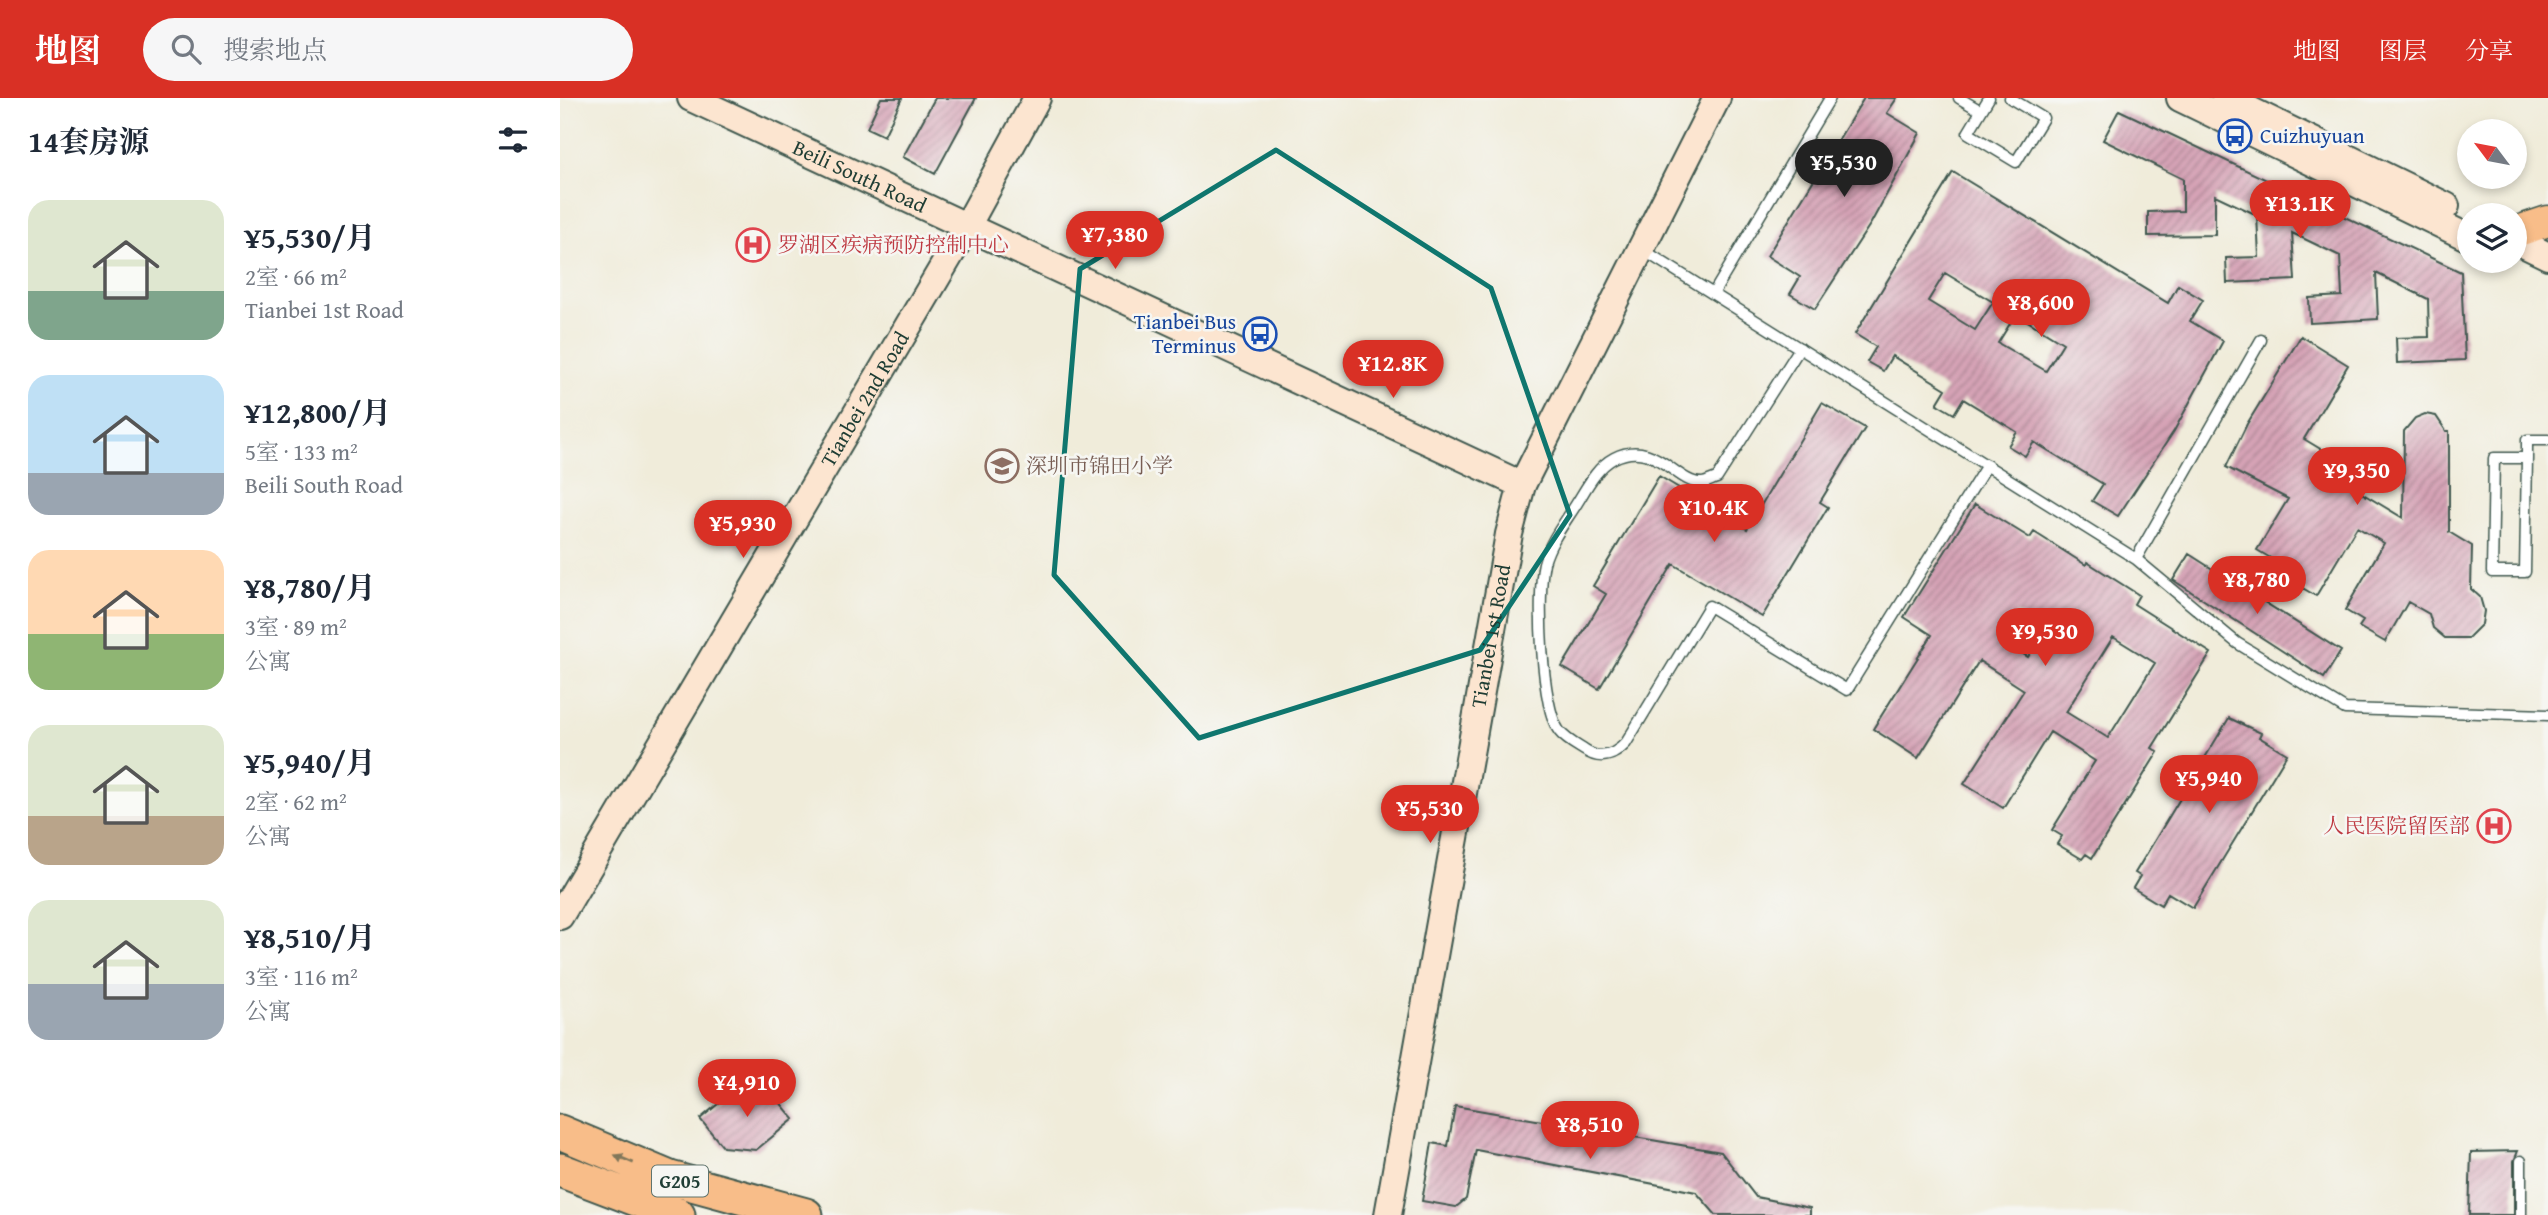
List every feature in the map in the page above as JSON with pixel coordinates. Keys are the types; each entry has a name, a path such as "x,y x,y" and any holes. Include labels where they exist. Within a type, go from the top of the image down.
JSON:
{"highway":[{"name":"G205","path":"560,1132 670,1178 806,1215"},
{"name":"G205","path":"560,1170 678,1215"}],"main road":[{"path":"2527,230 2537,228 2548,221"}],"street":[{"name":"Beili South Road","path":"691,98 1522,485"},
{"name":"Tianbei 2nd Road","path":"560,916 966,228 1037,98"},
{"name":"Tianbei 1st Road","path":"1388,1215 1509,534 1522,485 1717,98"},
{"path":"2180,98 2457,231"},
{"path":"2225,98 2457,212"},
{"path":"2527,246 2548,256"},
{"path":"2527,265 2548,275"}],"lane":[{"path":"1713,294 1830,98"},
{"path":"1959,98 1981,111"},
{"path":"1989,98 1968,133 2016,162 2043,118 2024,102 2010,98"},
{"path":"1641,248 2136,559 2237,643 2345,709 2548,715"},
{"path":"2136,559 2261,340"},
{"path":"1800,348 1717,478 1702,483 1692,480 1657,459 1642,454 1614,458 1592,478 1551,545 1542,580 1543,673 1554,722 1559,732 1592,756 1609,755 1626,743 1709,606 1847,690 1987,465"},
{"path":"2527,458 2494,458 2492,572 2525,572 2527,458 2527,440 2548,440"},
{"path":"2521,1161 2521,1215"}],"highlighted area":[{"path":"1276,150 1491,288 1570,515 1480,650 1199,738 1054,575 1080,269"}],"building":[{"path":"881,98 902,98 884,136 867,128"},
{"path":"935,98 976,98 935,174 903,157"},
{"path":"1864,98 1897,98 1887,113 1920,133 1871,223 1815,309 1790,294 1800,277 1767,256"},
{"path":"2119,110 2457,270 2457,273 2461,273 2465,360 2397,363 2396,338 2429,337 2428,299 2376,273 2378,319 2310,323 2309,298 2342,296 2340,256 2292,233 2295,280 2227,283 2226,258 2259,257 2257,215 2215,195 2215,235 2148,236 2148,212 2183,211 2183,179 2103,140"},
{"path":"1953,172 2168,303 2178,285 2203,300 2190,321 2223,341 2174,431 2118,516 2092,501 2103,484 2034,442 2025,456 2008,446 2017,432 1963,399 1954,414 1937,404 1946,389 1892,356 1883,371 1867,362 1876,347 1855,334","holes":["1945,273 1993,302 1975,330 1928,301","2016,314 2063,343 2046,371 1998,343"]},
{"path":"2301,336 2348,365 2304,439 2347,465 2352,457 2364,464 2350,486 2403,518 2404,431 2415,418 2425,414 2436,416 2446,431 2449,431 2449,532 2472,546 2471,589 2480,597 2484,611 2482,624 2468,638 2445,638 2433,628 2429,614 2408,602 2385,642 2359,627 2363,621 2345,610 2384,543 2357,527 2316,596 2274,571 2279,563 2257,550 2288,499 2226,467 2247,424"},
{"path":"1822,403 1865,428 1820,502 1828,507 1762,617 1673,564 1599,689 1562,667 1606,594 1593,586 1659,476 1747,529"},
{"path":"1975,504 2030,538 2034,532 2086,565 2087,562 2139,595 2134,604 2211,653 2152,748 2158,752 2092,858 2086,854 2082,859 2057,844 2062,836 2052,830 2095,761 2050,732 2003,808 1964,784 2024,690 1979,661 1918,758 1873,729 1932,635 1904,617","holes":["2016,613 2044,631 2028,657 2000,639","2113,637 2155,663 2108,738 2066,712"]},
{"path":"2189,554 2341,651 2324,678 2173,580"},
{"path":"2229,718 2261,733 2259,737 2287,754 2193,908 2168,893 2161,905 2133,888 2140,876 2135,873"},
{"path":"763,1082 794,1119 756,1150 723,1147 700,1119 736,1089 743,1098"},
{"path":"1455,1106 1721,1152 1756,1197 1810,1208 1810,1215 1716,1215 1696,1192 1476,1150 1466,1199 1456,1207 1422,1201 1432,1143 1448,1146"},
{"path":"2518,1151 2514,1161 2514,1215 2469,1215 2471,1152"}],"place":[{"name":"Cuizhuyuan","path":"2235,136"},
{"name":"罗湖区疾病预防控制中心","path":"753,245"},
{"name":"Tianbei Bus Terminus","path":"1260,334"},
{"name":"深圳市锦田小学","path":"1002,466"},
{"name":"人民医院留医部","path":"2494,826"}]}
